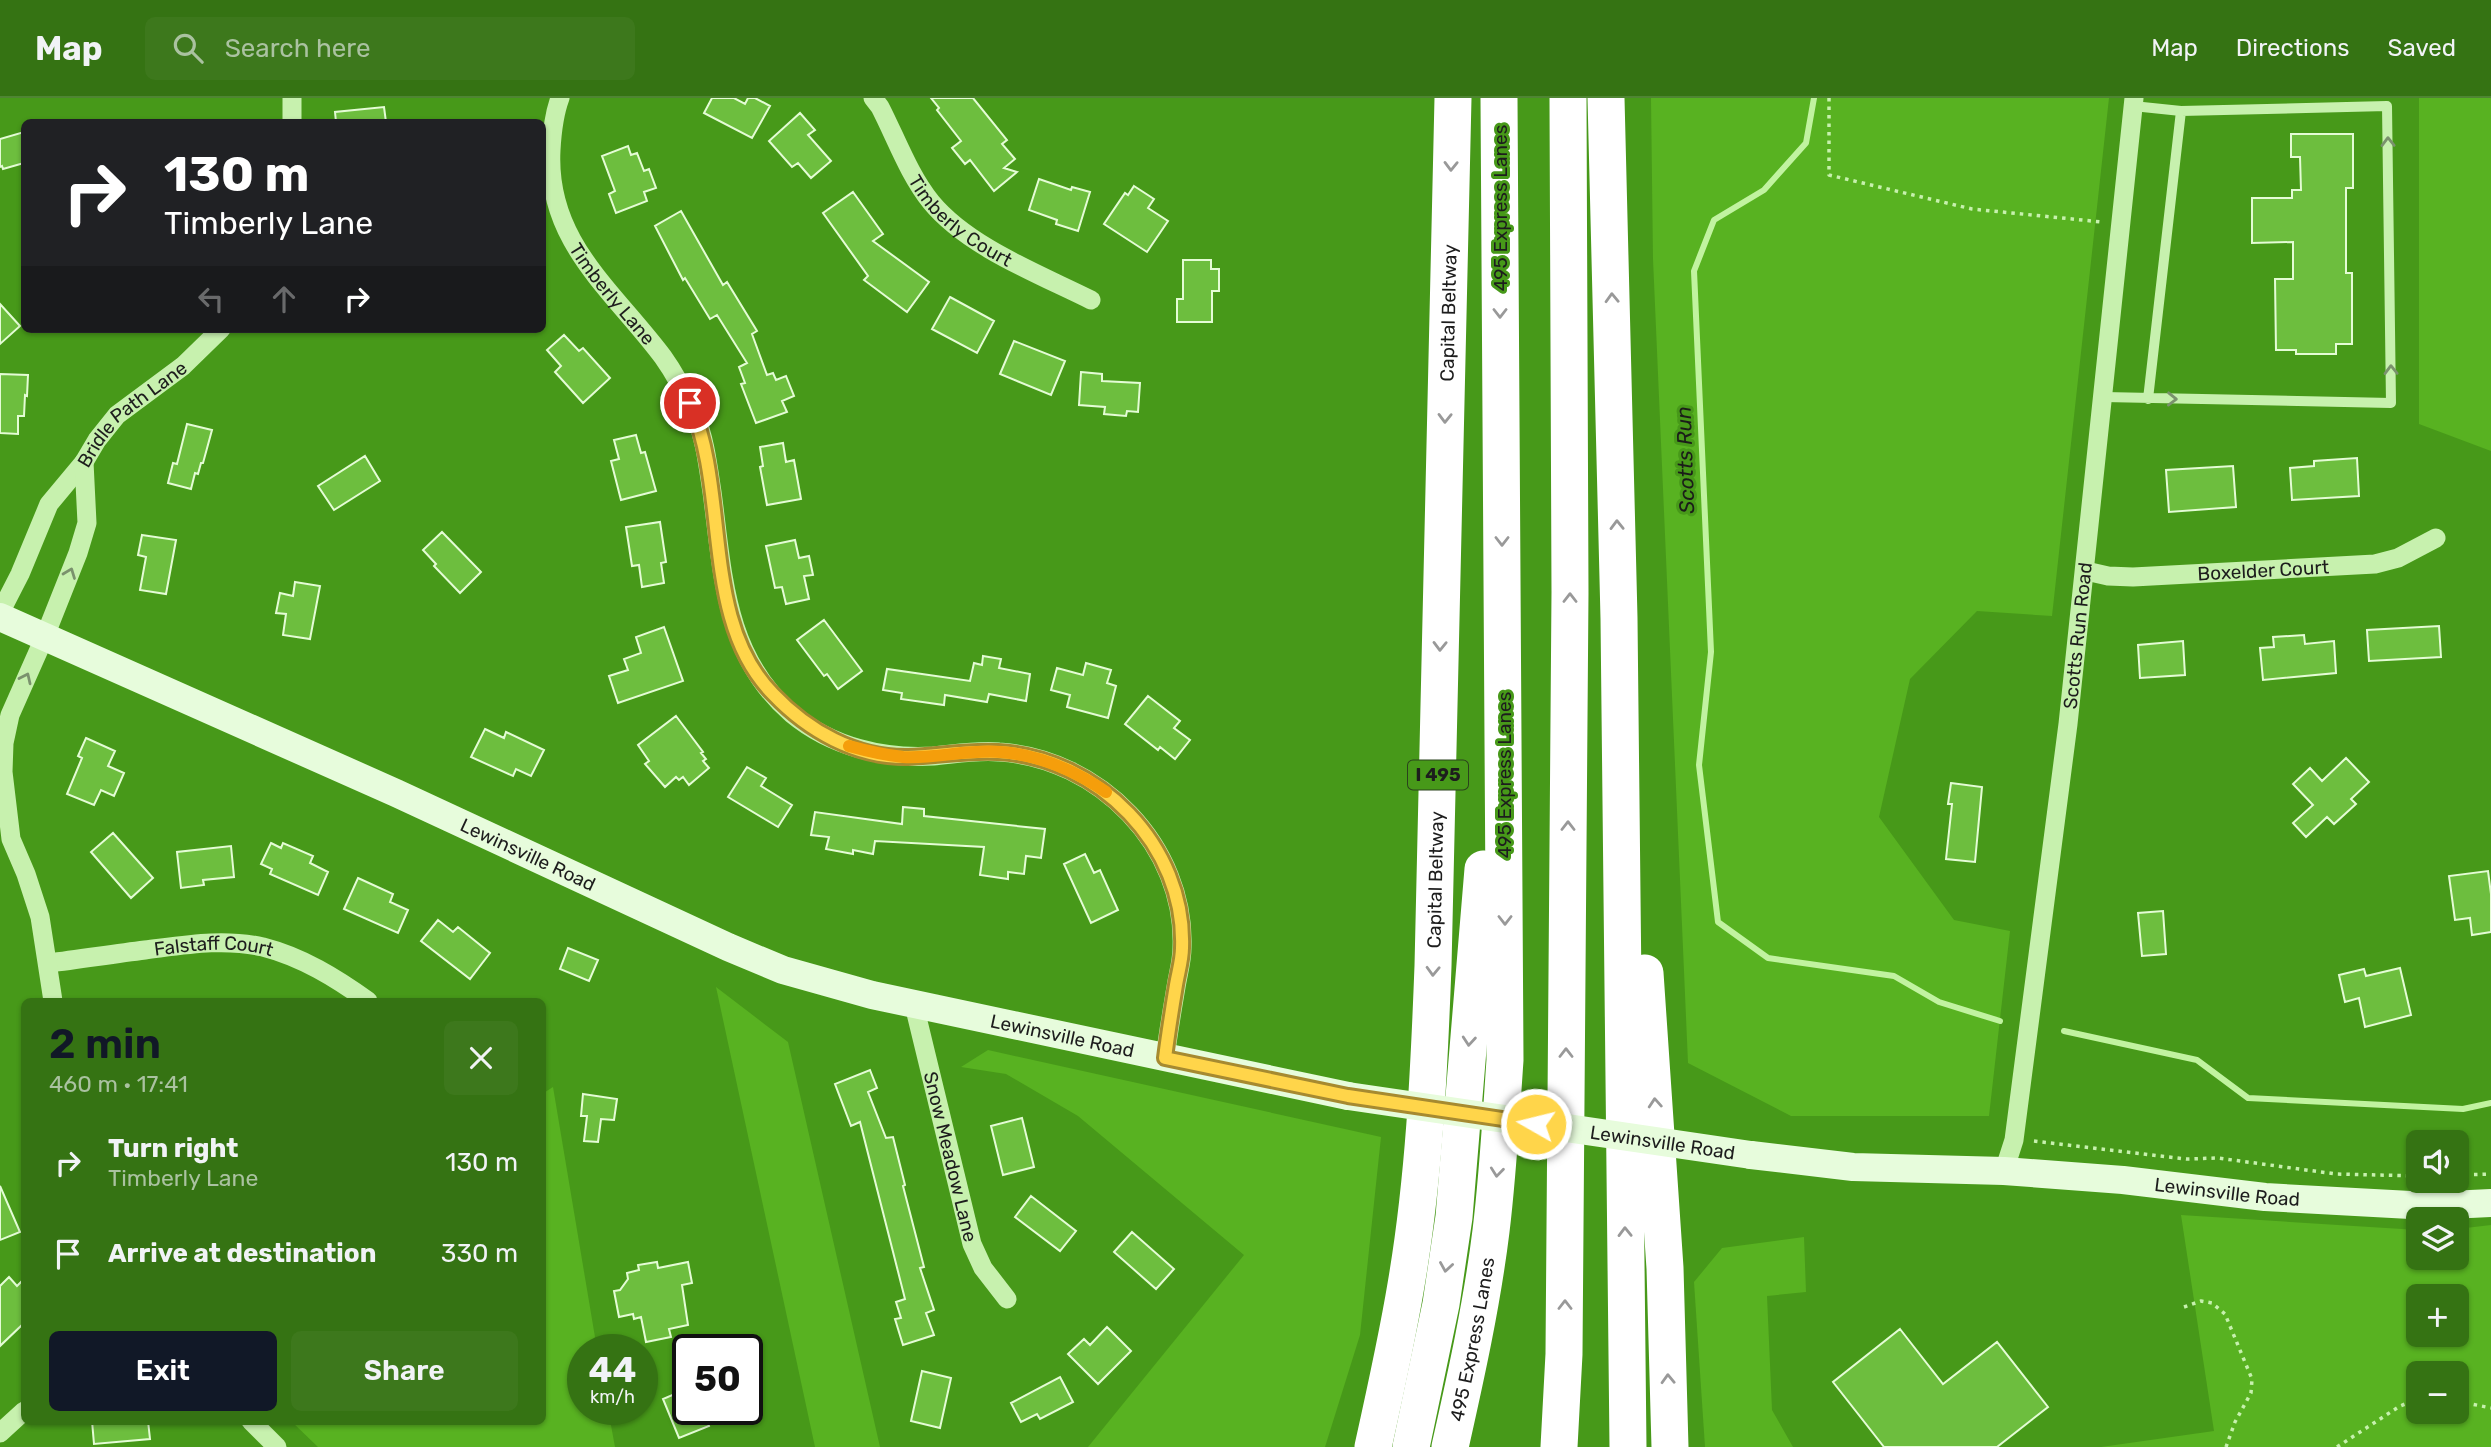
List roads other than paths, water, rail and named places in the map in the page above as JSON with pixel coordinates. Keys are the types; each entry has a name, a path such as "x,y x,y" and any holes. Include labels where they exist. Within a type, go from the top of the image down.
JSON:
{"highway":[{"name":"Capital Beltway","path":"1373,1447 1406,1283 1420,1178 1429,1070 1452,98"},
{"name":"495 Express Lanes","path":"1450,1447 1479,1307 1491,1232 1499,1153 1505,997 1499,98"},
{"path":"1559,1447 1564,1354 1570,606 1568,98"},
{"path":"1606,98 1619,618 1629,1447"},
{"path":"1619,618 1655,1101 1665,1268 1670,1447"},
{"path":"1411,1447 1441,1304 1454,1217 1503,631"},
{"path":"1564,1354 1569,1447"}],"main road":[{"name":"Lewinsville Road","path":"0,615 193,705 396,793 728,947 826,984 914,1005 1348,1096 1751,1155 1853,1167 2004,1171 2123,1180 2265,1197 2429,1206 2491,1203"}],"street":[{"path":"292,98 292,119"},
{"name":"Timberly Lane","path":"560,98 552,132 551,163 554,193 563,223 575,248 592,273 663,358 682,386 697,419 706,452 730,615 752,668 770,692 793,714 819,732 847,745 875,754 904,757 999,752 1029,756 1081,775 1107,792 1128,811 1148,836 1164,863 1180,919 1182,949 1165,1058"},
{"name":"Timberly Court","path":"873,98 914,176 929,200 947,220 971,238 1091,300"},
{"name":"Scotts Run Road","path":"2004,1171 2014,1140 2086,571 2134,102"},
{"name":"Bridle Path Lane","path":"11,839 3,772 4,743 10,715 45,636 87,523 84,462 117,415 183,366 217,333"},
{"path":"0,615 49,504 84,462"},
{"name":"Boxelder Court","path":"2086,571 2108,576 2133,577 2375,564 2422,548 2436,538"},
{"path":"0,820 26,874 40,917 53,998"},
{"name":"Falstaff Court","path":"49,963 204,942 231,942 262,947 293,957 332,976 364,998"},
{"name":"Snow Meadow Lane","path":"914,1005 972,1244 983,1268 1007,1299"},
{"path":"0,1433 21,1414"},
{"path":"255,1425 276,1447"}],"lane":[{"path":"2104,397 2391,403 2387,106 2181,111 2134,102"},
{"path":"2148,399 2181,111"}],"waterway":[{"name":"Scotts Run","path":"1814,98 1806,143 1764,190 1714,220 1694,271 1711,652 1699,765 1718,922 1768,958 1894,976 1939,1002 2000,1021"},
{"path":"2064,1031 2197,1060 2248,1098 2463,1109 2491,1103"}]}
